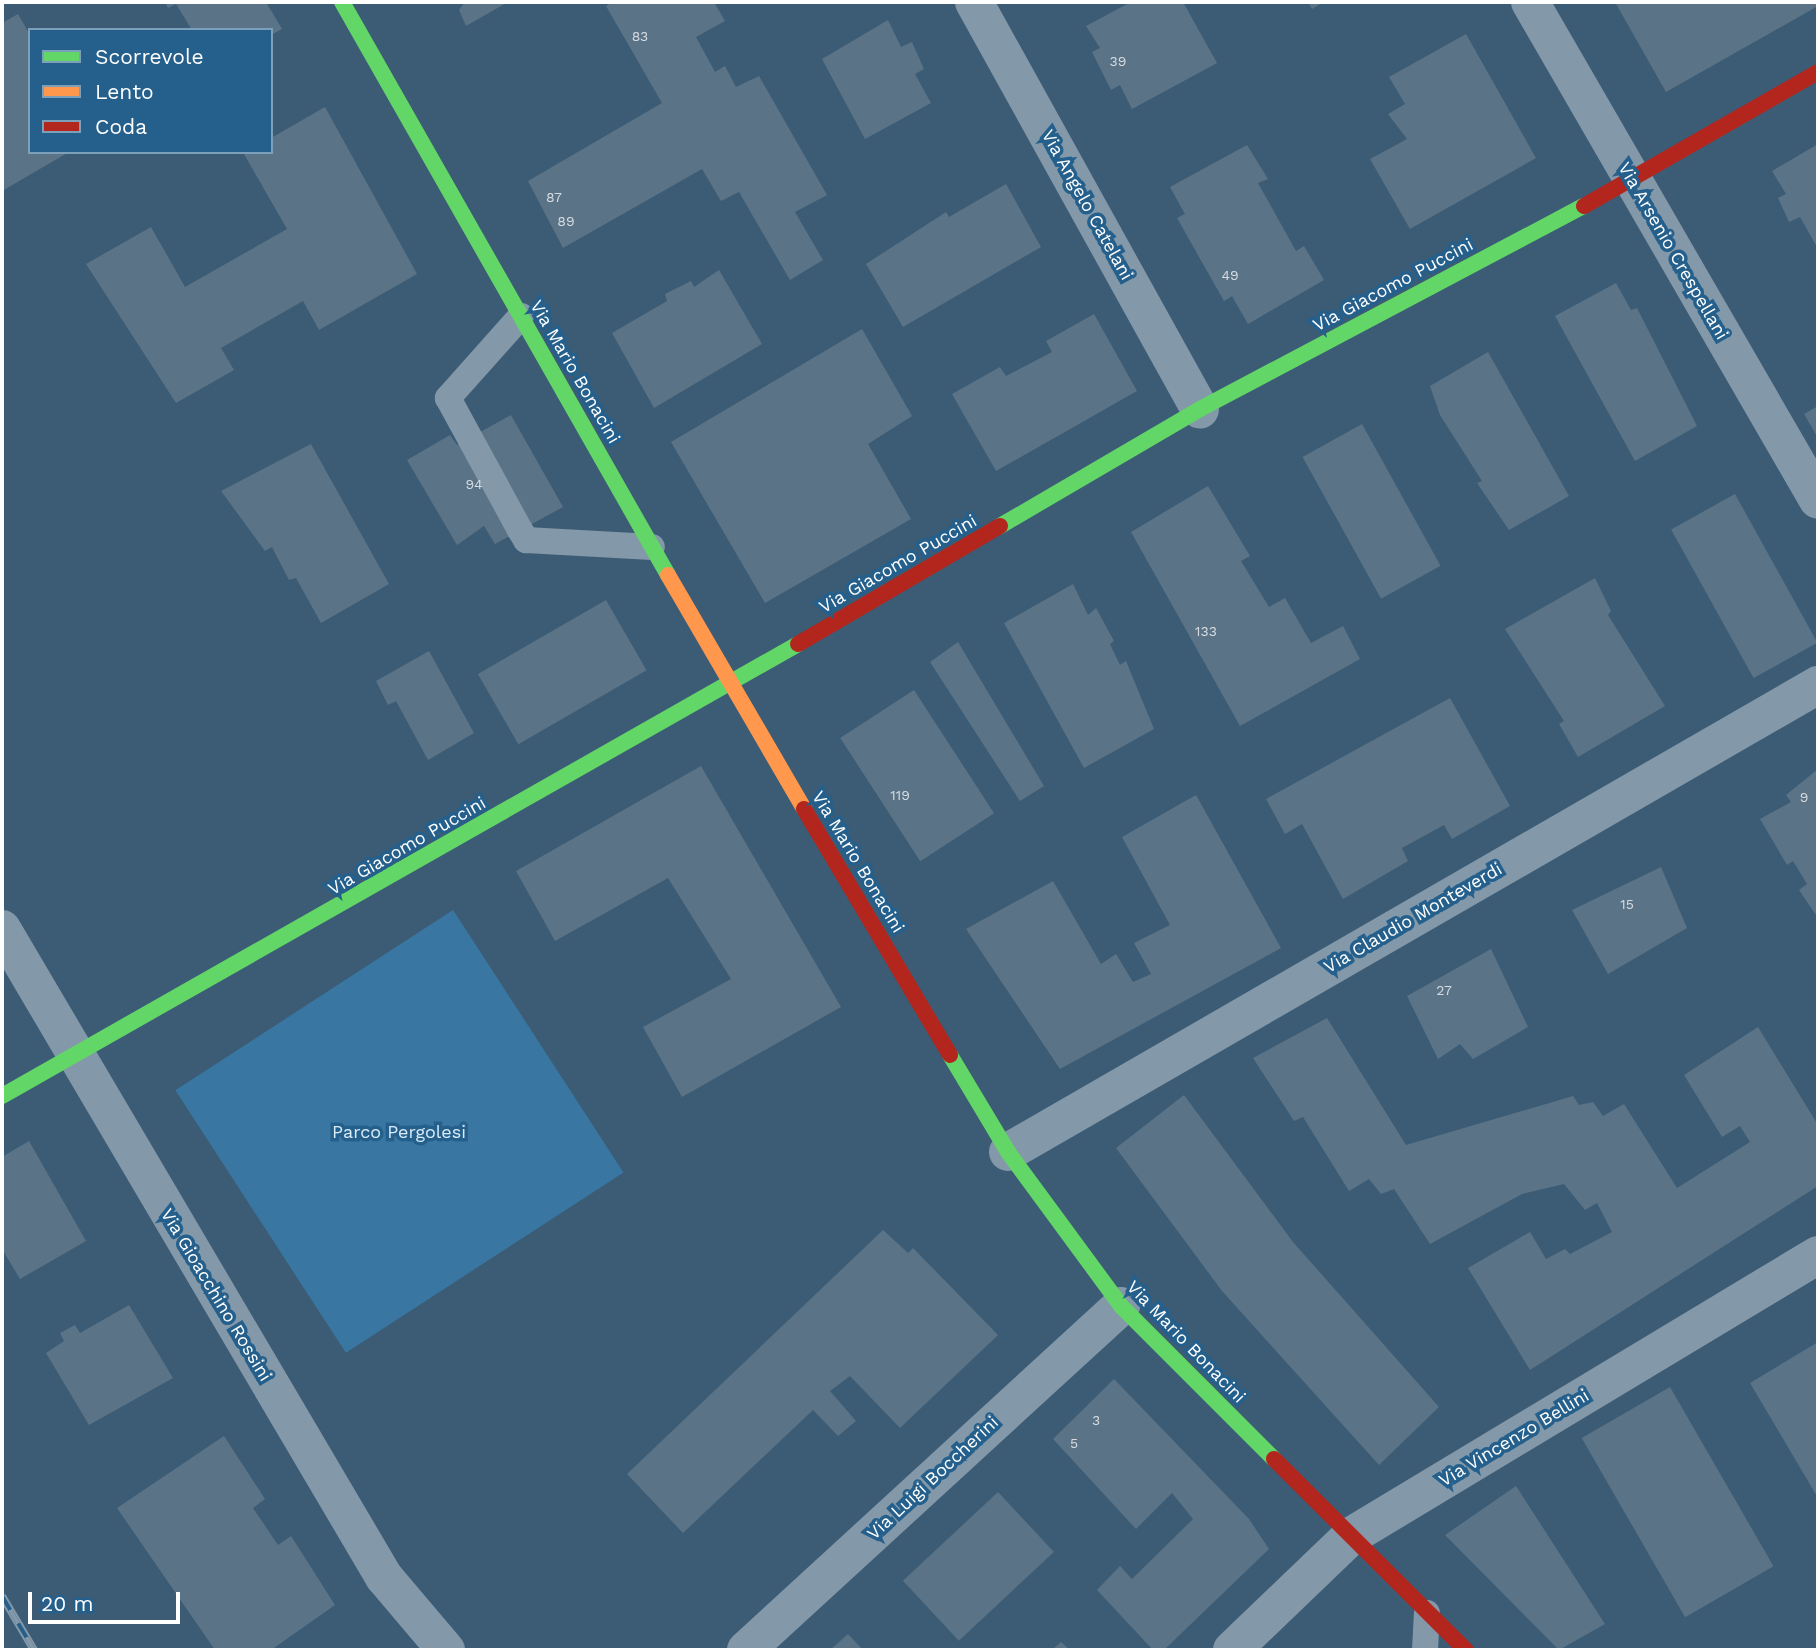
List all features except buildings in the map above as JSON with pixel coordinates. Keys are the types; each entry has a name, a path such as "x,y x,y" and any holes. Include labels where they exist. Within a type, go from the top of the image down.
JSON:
{"street":[{"name":"Via Mario Bonacini","path":"342,2 730,684 1008,1152 1121,1306 1466,1650"},
{"name":"Via Angelo Catelani","path":"974,2 1200,409"},
{"name":"Via Arsenio Crespellani","path":"1530,2 1818,499"},
{"name":"Via Giacomo Puccini","path":"2,1096 730,684 1200,409 1632,181 1818,72"},
{"name":"Via Claudio Monteverdi","path":"1008,1152 1818,685"},
{"name":"Via Gioacchino Rossini","path":"2,929 74,1056 384,1577 446,1650"},
{"name":"Via Vincenzo Bellini","path":"1232,1650 1351,1536 1818,1255"},
{"name":"Via Luigi Boccherini","path":"746,1650 1121,1306"}],"lane":[{"path":"521,316 448,398 520,530 526,540 652,547"},
{"path":"1425,1650 1427,1613"}],"green space":[{"name":"Parco Pergolesi","path":"453,910 623,1173 346,1353 175,1090"}],"railway":[{"path":"2,1596 34,1650"}],"traffic: fast":[{"path":"342,2 668,575"},
{"path":"1000,526 1200,409 1584,206"},
{"path":"2,1096 798,644"},
{"path":"950,1055 1008,1152 1121,1306 1274,1459"}],"traffic: slow":[{"path":"668,575 804,809"}],"traffic: jam":[{"path":"1584,206 1818,72"},
{"path":"798,644 1000,526"},
{"path":"804,809 950,1055"},
{"path":"1274,1459 1466,1650"}]}
